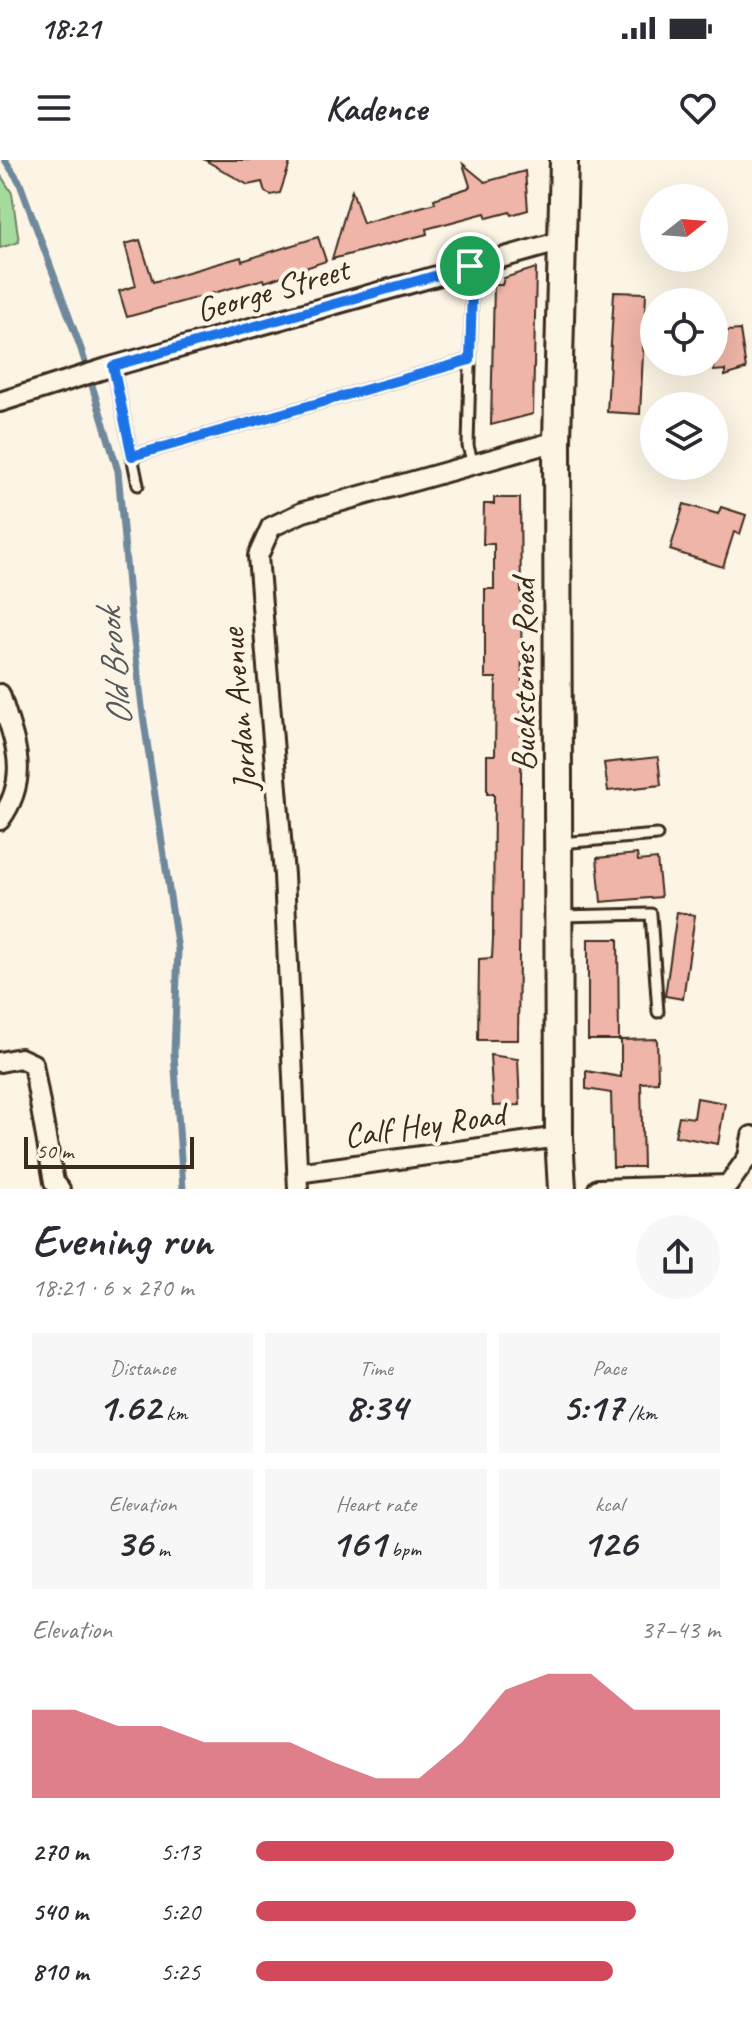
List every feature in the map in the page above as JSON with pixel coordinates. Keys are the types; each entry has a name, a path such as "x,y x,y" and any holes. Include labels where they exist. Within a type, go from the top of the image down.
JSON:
{"main road":[{"name":"Buckstones Road","path":"562,1189 559,1137 557,441 564,160"}],"street":[{"name":"George Street","path":"0,402 82,375 562,241"},
{"name":"Jordan Avenue","path":"297,1181 284,875 258,556 271,527 303,512 557,441"},
{"path":"0,694 18,755 15,795 0,820"},
{"path":"0,1062 20,1058 33,1064 54,1182 60,1189"},
{"path":"598,1189 728,1185 748,1157 752,1136"},
{"name":"Calf Hey Road","path":"297,1181 559,1137"}],"lane":[{"path":"470,266 468,446 473,464"},
{"path":"132,456 470,360"},
{"path":"110,367 138,485"},
{"path":"560,843 657,835"},
{"path":"560,916 651,914 658,1012"}],"green space":[{"path":"0,174 12,193 19,242 0,248"}],"building":[{"path":"205,160 291,160 280,193 271,195 265,192 262,182 248,185"},
{"path":"463,164 485,182 525,171 528,210 487,218 485,213 426,229 427,234 332,259 352,190 363,223 435,203 434,199 468,188"},
{"path":"318,237 326,261 265,282 264,279 127,317 119,291 136,286 125,244 140,240 153,282 241,257 242,261"},
{"path":"536,268 533,414 491,425 494,285 502,285 504,278"},
{"path":"614,292 640,293 640,414 607,412"},
{"path":"740,330 746,369 728,375 728,331"},
{"path":"494,498 520,498 522,693 518,1040 478,1040 479,959 492,958 493,939 494,794 487,794 487,755 495,755 496,678 485,678 485,589 494,589 494,544 483,544 484,504 494,504"},
{"path":"684,504 718,514 721,507 746,515 740,534 734,532 723,567 670,550"},
{"path":"658,757 661,785 608,791 604,763"},
{"path":"637,854 638,861 657,859 661,897 601,902 597,858"},
{"path":"677,912 695,915 683,999 665,996"},
{"path":"588,939 618,939 619,1040 588,1040"},
{"path":"657,1039 658,1082 641,1083 643,1167 613,1167 611,1093 586,1089 586,1071 621,1077 621,1040"},
{"path":"490,1055 518,1059 520,1105 493,1106"},
{"path":"697,1098 725,1103 718,1144 675,1136 679,1116 694,1118"}],"waterway":[{"name":"Old Brook","path":"5,160 19,181 81,349 118,471 143,715 178,950 174,1053 183,1189"}],"route":[{"path":"470,266 470,360 132,456 113,366 470,266"}]}
